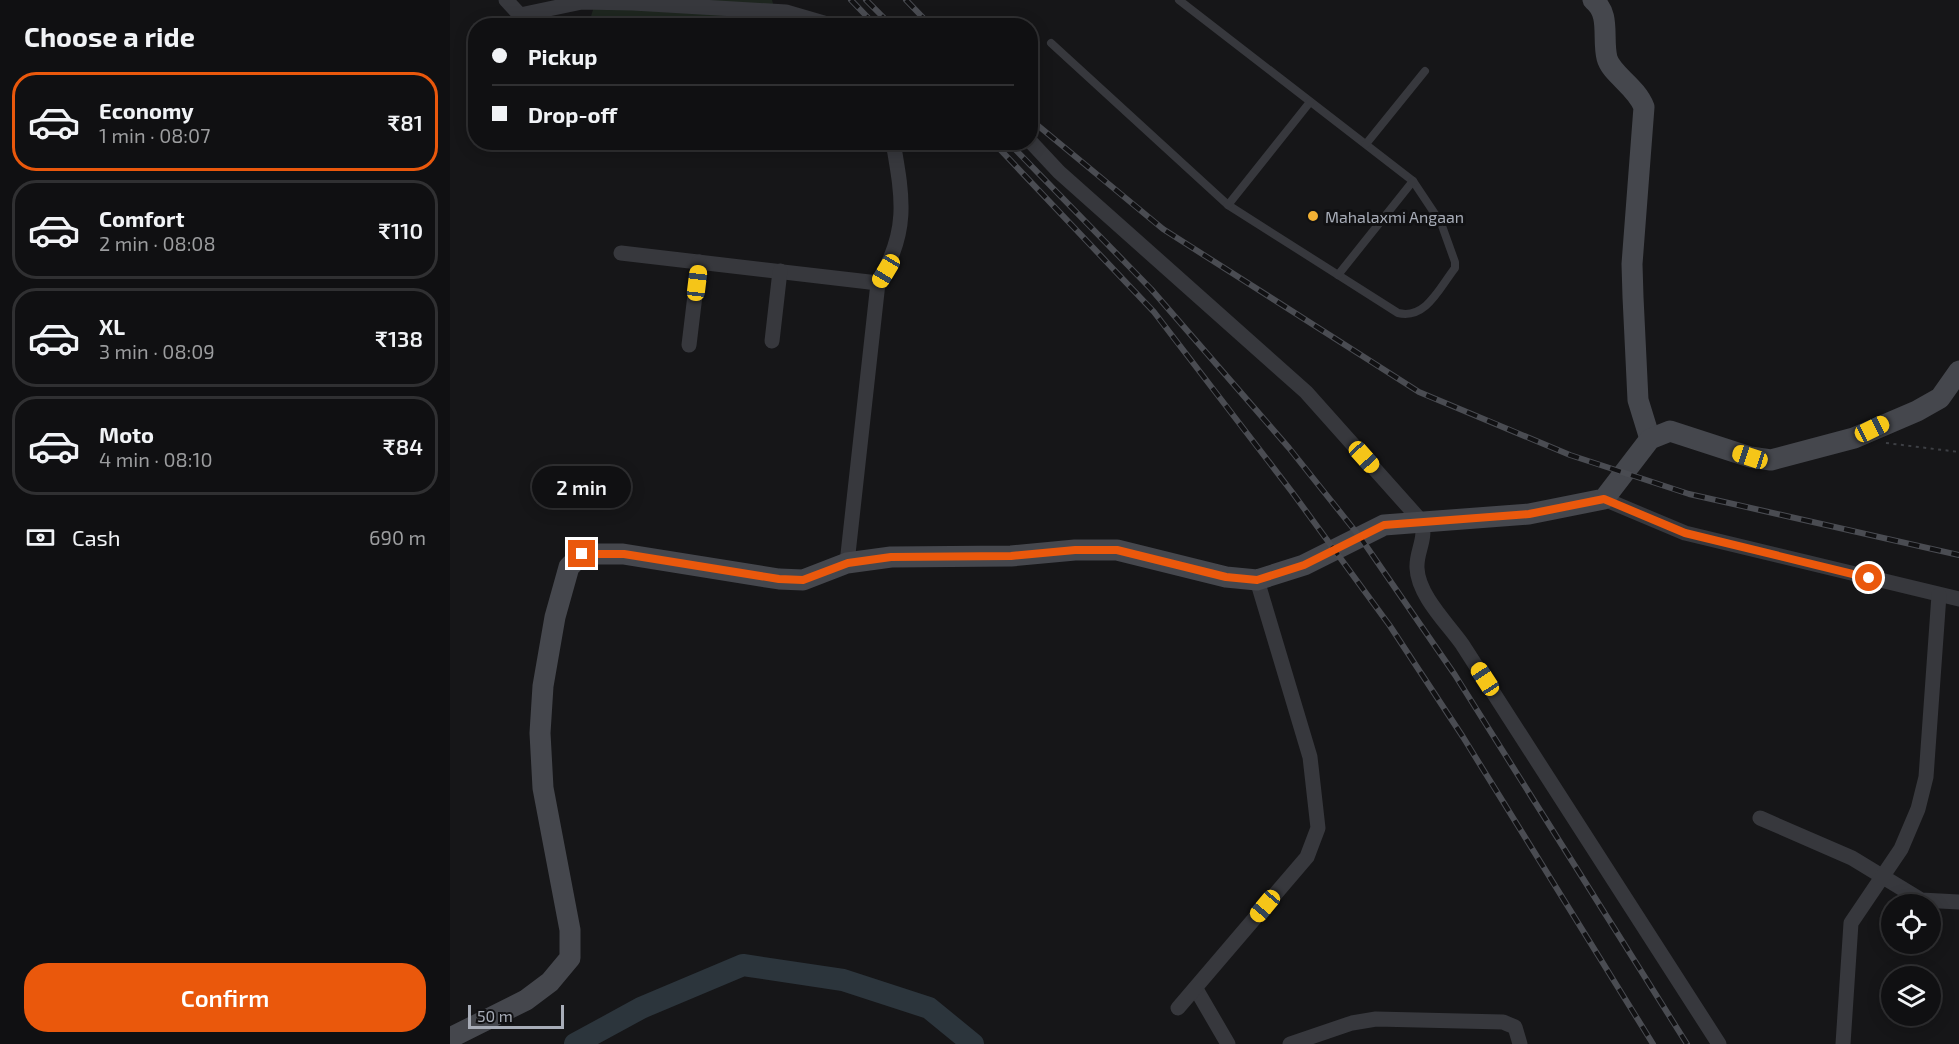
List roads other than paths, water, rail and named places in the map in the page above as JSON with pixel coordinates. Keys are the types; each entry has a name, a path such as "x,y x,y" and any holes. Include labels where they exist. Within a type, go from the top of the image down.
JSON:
{"street":[{"path":"506,0 520,15 582,2 786,12 807,18"},
{"path":"1593,0 1604,12 1607,59 1613,69 1639,95 1644,107 1632,264 1632,297 1638,400 1650,439"},
{"path":"848,563 878,284 886,271 902,224 900,184 894,150"},
{"path":"1038,150 1059,172 1306,392 1422,522 1424,534 1416,566 1421,586 1462,644 1719,1044"},
{"path":"621,253 878,284"},
{"path":"689,345 699,262"},
{"path":"772,341 780,271"},
{"path":"1604,499 1650,439 1670,431 1750,457 1771,460 1854,438 1940,398 1959,371"},
{"path":"450,1038 526,1000 550,982 570,958 570,930 543,788 540,733 543,686 555,617 569,567 582,554 624,554 779,579 803,580 848,563 891,557 1011,556 1075,550 1117,550 1226,577 1257,580 1304,565 1384,525 1529,514 1604,499 1685,533 1959,599"},
{"path":"1178,1008 1307,857 1318,828 1310,757 1257,580"},
{"path":"1844,1044 1851,923 1882,878 1910,829 1926,777 1939,595"},
{"path":"1760,818 1852,858 1921,900 1959,902"},
{"path":"1196,989 1228,1044"},
{"path":"1290,1044 1317,1040 1376,1018 1503,1022 1515,1027 1520,1044"}],"lane":[{"path":"1051,43 1228,205 1398,313 1407,315 1422,311 1455,268 1455,262 1442,223 1413,182 1179,0"},
{"path":"1366,144 1425,71"},
{"path":"1228,205 1310,102"},
{"path":"1338,275 1413,182"}],"waterway":[{"path":"575,1044 641,1008 743,965 843,980 929,1008 973,1044"}],"railway":[{"path":"851,0 868,18"},
{"path":"866,0 884,18"},
{"path":"906,0 923,18"},
{"path":"1038,126 1163,229 1419,392 1570,455 1689,494 1959,555"},
{"path":"1001,150 1154,312 1292,492 1390,626 1463,737 1653,1044"},
{"path":"1016,150 1151,289 1289,448 1360,537 1455,675 1687,1044"}],"place":[{"name":"Mahalaxmi Angaan","path":"1313,216"}]}
